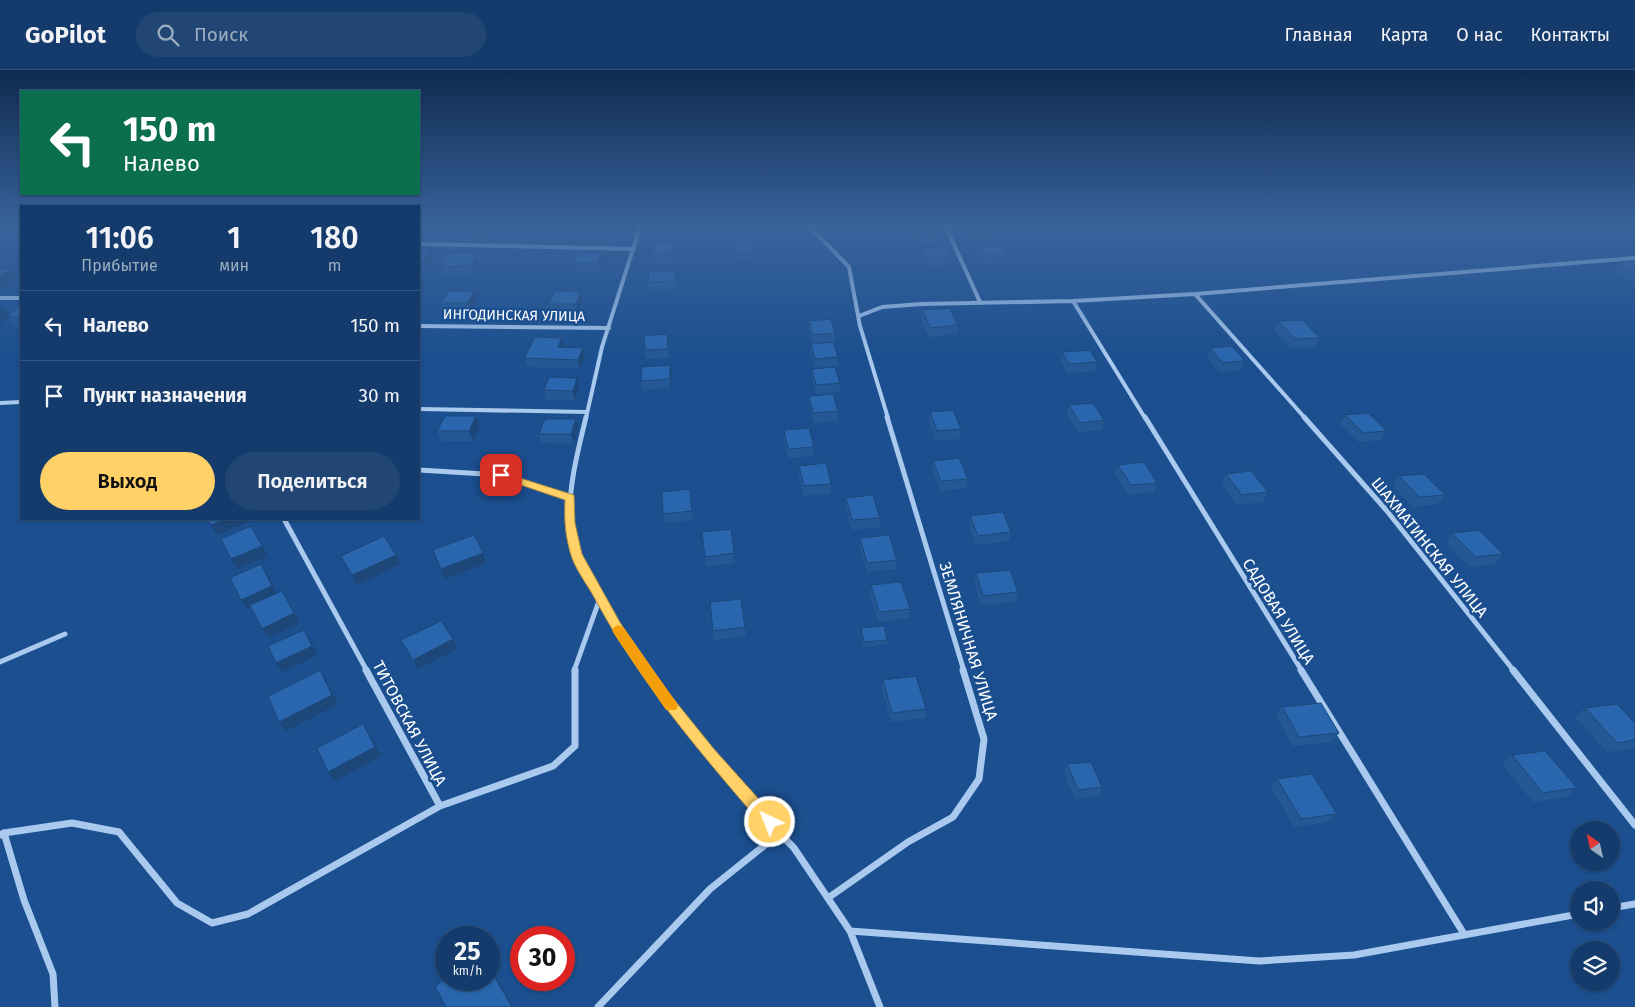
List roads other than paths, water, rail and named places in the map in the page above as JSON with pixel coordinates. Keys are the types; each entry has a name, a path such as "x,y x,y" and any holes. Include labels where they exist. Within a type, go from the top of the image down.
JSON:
{"street":[{"path":"627,271 609,328 574,468 570,498 570,523 576,554 616,627 663,696 714,760 794,848 850,930 880,1007"},
{"name":"ЗЕМЛЯНИЧНАЯ УЛИЦА","path":"828,898 908,842 953,817 979,780 984,739 860,326 850,271"},
{"path":"966,271 980,302"},
{"path":"859,316 882,307 980,302 1073,301 1195,294 1479,271"},
{"name":"ШАХМАТИНСКАЯ УЛИЦА","path":"1195,294 1387,511 1635,825"},
{"path":"0,298 20,298"},
{"name":"САДОВАЯ УЛИЦА","path":"1073,301 1464,934"},
{"name":"ИНГОДИНСКАЯ УЛИЦА","path":"420,326 609,328"},
{"path":"0,403 20,402"},
{"path":"420,408 587,412"},
{"path":"420,470 501,475 570,498"},
{"name":"ТИТОВСКАЯ УЛИЦА","path":"285,520 440,806 553,766 575,746 574,672 600,598"},
{"path":"0,662 65,634"},
{"path":"55,1007 53,974 24,900 2,834 72,823 119,832 177,904 212,923 248,914 440,806"},
{"path":"598,1007 710,889 780,833"},
{"path":"1620,906 1635,904"},
{"path":"850,930 1259,961 1354,955 1570,916"}]}
